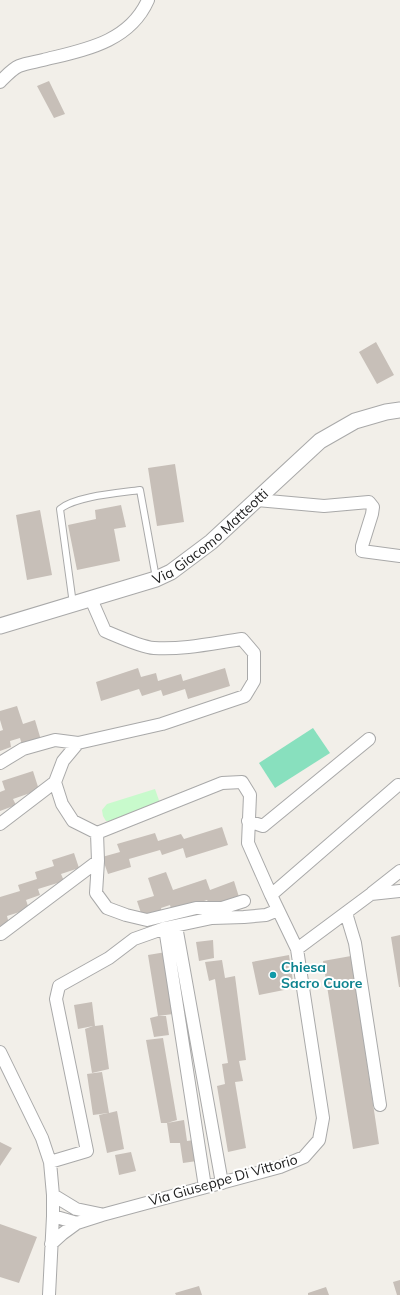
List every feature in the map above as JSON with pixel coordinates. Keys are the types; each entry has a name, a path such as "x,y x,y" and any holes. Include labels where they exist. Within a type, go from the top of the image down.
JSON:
{"street":[{"path":"0,82 18,66 83,50 113,39 128,28 143,10 148,0"},
{"name":"Via Giacomo Matteotti","path":"0,626 156,579 171,572 212,542 320,441 355,421 386,412 400,410"},
{"path":"256,500 324,506 369,502 373,507 372,514 362,546 362,551 400,556"},
{"path":"0,763 23,749 55,740 78,743 162,724 245,696 254,681 254,653 242,638 187,647 153,648 105,631 91,599"},
{"path":"248,822 263,826 370,739"},
{"path":"0,824 55,782 63,761 78,743"},
{"path":"55,782 62,804 73,821 97,833 98,861 96,893 107,908 126,915 147,920 196,908 222,908 244,900"},
{"name":"Via Giuseppe Di Vittorio","path":"51,1244 77,1223 102,1214 280,1167 304,1157 319,1140 323,1118 297,949 248,843 250,795 242,782 222,783 97,833"},
{"path":"271,895 398,785"},
{"path":"1,934 98,861"},
{"path":"297,949 400,871"},
{"path":"371,894 400,891"},
{"path":"50,1162 87,1151 56,999 59,986 109,958 134,939 171,927 212,918 266,915 278,910"},
{"path":"346,913 355,943 380,1105"},
{"path":"171,927 222,1183"},
{"path":"171,927 205,1186"},
{"path":"0,1052 42,1138 50,1162 53,1216 49,1295"},
{"name":"Via Giuseppe Di Vittorio","path":"53,1195 76,1209 102,1214"},
{"name":"Via Giuseppe Di Vittorio","path":"53,1216 76,1209"},
{"path":"53,1216 77,1223"}],"lane":[{"path":"73,604 60,509 66,504 96,497 140,490 156,579"}],"green space":[{"path":"313,728 330,753 275,788 259,763"},
{"path":"155,789 161,806 113,821 106,821 103,816 102,810 107,804"}],"building":[{"path":"49,81 65,114 54,118 37,86"},
{"path":"376,342 394,375 377,384 359,352"},
{"path":"175,464 184,522 157,526 148,468"},
{"path":"121,505 126,527 114,529 120,561 77,570 68,525 96,519 95,510"},
{"path":"40,510 52,575 27,580 16,515"},
{"path":"138,668 141,677 156,673 158,681 181,674 183,681 225,668 230,686 188,699 185,689 163,696 161,690 142,696 139,689 101,701 96,682"},
{"path":"17,706 23,724 35,720 41,740 22,745 20,738 10,741 11,747 0,751 0,731 3,730 0,720 0,711"},
{"path":"33,771 39,790 13,799 16,805 0,811 0,792 5,790 2,781"},
{"path":"222,827 228,845 186,858 183,848 162,855 160,850 129,859 131,867 108,874 102,857 120,852 117,844 155,833 158,841 181,834 184,839"},
{"path":"74,853 79,868 61,874 64,881 38,889 40,895 26,900 29,909 7,916 9,924 0,927 0,897 20,891 18,885 37,879 35,872 54,866 52,860"},
{"path":"166,872 173,890 206,879 210,890 234,881 239,897 211,906 207,900 172,912 170,905 161,908 162,913 143,919 137,901 154,896 148,878"},
{"path":"400,935 400,987 399,987 391,937"},
{"path":"213,940 214,958 199,961 196,942"},
{"path":"166,952 173,1014 158,1016 148,955"},
{"name":"Chiesa Sacro Cuore","path":"289,955 294,988 259,995 252,962"},
{"path":"351,956 379,1144 353,1149 323,961"},
{"path":"222,960 225,978 235,976 246,1060 239,1061 243,1081 235,1082 246,1148 228,1152 217,1086 225,1084 222,1064 228,1063 215,979 209,981 205,962"},
{"path":"92,1002 95,1026 103,1025 109,1069 92,1073 85,1029 93,1026 78,1029 74,1005"},
{"path":"166,1016 169,1035 154,1037 150,1018"},
{"path":"163,1038 177,1120 167,1123 161,1123 146,1040"},
{"path":"102,1072 109,1113 117,1111 124,1149 107,1153 99,1115 108,1113 93,1115 87,1074"},
{"path":"184,1120 187,1141 194,1140 197,1161 183,1163 180,1143 170,1143 167,1123"},
{"path":"0,1142 12,1148 0,1166"},
{"path":"131,1152 136,1171 119,1175 115,1155"},
{"path":"0,1224 37,1237 19,1283 0,1277"},
{"path":"400,1280 400,1295 397,1295 393,1282"},
{"path":"199,1286 202,1295 176,1295 175,1293"},
{"path":"326,1287 329,1295 308,1295 308,1293"}],"place":[{"name":"Chiesa Sacro Cuore","path":"273,975"}]}
